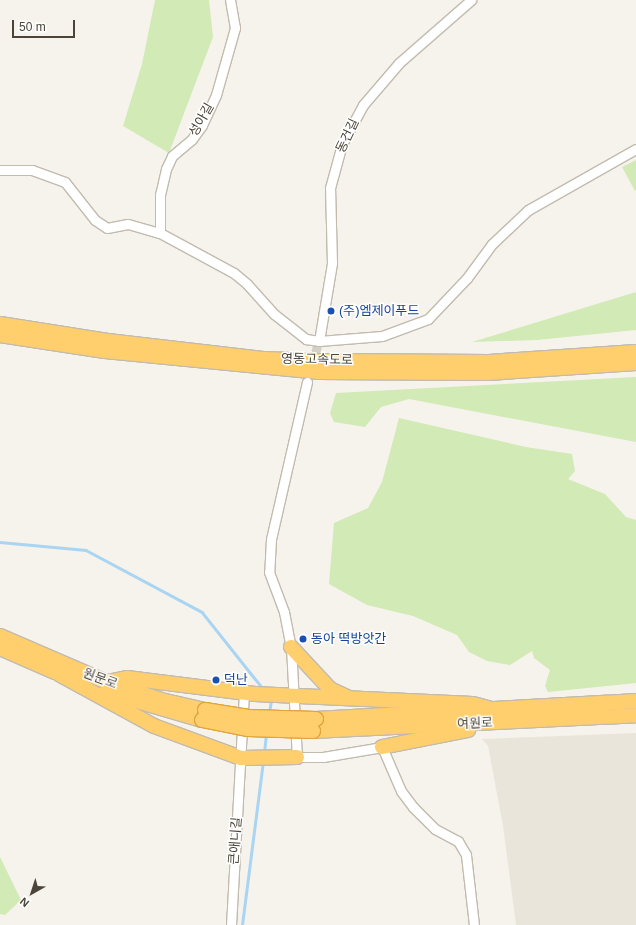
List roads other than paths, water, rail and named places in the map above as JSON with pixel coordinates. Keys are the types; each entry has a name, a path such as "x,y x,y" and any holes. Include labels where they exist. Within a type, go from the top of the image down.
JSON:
{"highway":[{"name":"영동고속도로","path":"0,324 108,341 263,359 310,361 489,362 636,352"},
{"name":"영동고속도로","path":"0,335 105,352 318,372 487,374 636,363"},
{"name":"원문로","path":"0,636 107,682 203,715"},
{"path":"291,647 330,689 353,700"},
{"name":"원문로","path":"0,648 59,674 118,697 203,715"},
{"path":"59,674 154,726 246,758 278,759 297,757"},
{"path":"107,682 127,678 279,696 473,704 496,716"},
{"name":"여원로","path":"496,716 636,701"},
{"name":"여원로","path":"203,715 248,729 496,716 636,715"},
{"path":"382,747 444,736 496,716"}],"street":[{"name":"성아길","path":"160,233 160,195 166,168 172,156 192,139 202,125 216,95 235,28 230,0"},
{"name":"동건길","path":"319,340 332,263 330,188 342,144 363,105 399,64 470,0"},
{"path":"0,170 32,170 65,182 95,220 107,228 128,224 160,233 234,273 274,314 306,339 319,340 382,336 428,318 467,278 492,244 528,210 636,148"},
{"path":"307,382 271,539 270,572 284,612 291,647 295,696 297,757 323,757 382,747 401,791 413,807 435,829 458,841 466,855 474,925"},
{"name":"큰애니길","path":"231,925 246,758 250,693"}],"waterway":[{"path":"0,542 86,550 202,612 264,690"},
{"path":"269,713 271,700"},
{"path":"264,753 266,734"},
{"path":"242,925 263,761"}],"tunnel":[{"path":"312,365 319,341"}],"place":[{"name":"(주)엠제이푸드","path":"331,311"},
{"name":"동아 떡방앗간","path":"303,639"},
{"name":"덕난","path":"216,680"}]}
